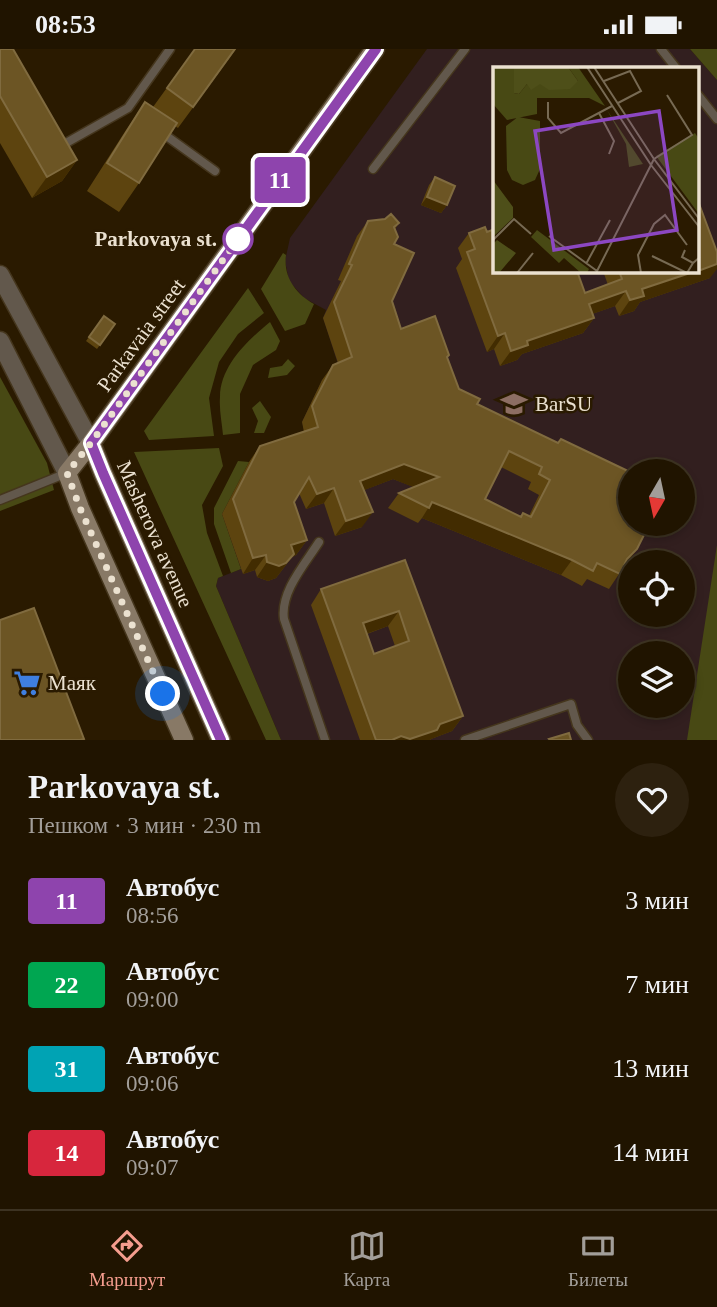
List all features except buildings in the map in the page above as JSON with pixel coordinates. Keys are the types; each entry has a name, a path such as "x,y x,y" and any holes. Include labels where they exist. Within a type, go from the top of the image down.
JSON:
{"main road":[{"name":"Parkavaia street","path":"67,473 376,49"},
{"name":"Masherova avenue","path":"91,443 221,740"},
{"path":"67,473 80,508 184,740"}],"street":[{"name":"Masherova avenue","path":"0,275 91,443"},
{"path":"0,341 67,473"}],"lane":[{"path":"52,137 58,149 128,108 170,49"},
{"path":"373,169 465,49"},
{"path":"660,49 675,67"},
{"path":"700,98 717,119"},
{"path":"128,108 138,116"},
{"path":"149,124 215,171"},
{"path":"0,500 67,473"},
{"path":"319,542 291,585 282,609 326,740"},
{"path":"465,740 571,704 586,739"}],"shaded area":[{"name":"BarSU","path":"427,49 690,49 717,80 717,740 281,740 216,586 218,578 241,569 222,514 249,462 307,442 302,422 322,380 329,377 344,383 323,318 326,310 304,298 289,281 285,261 290,238"},
{"path":"690,49 717,49 717,80"},
{"path":"283,253 286,255 287,271 292,284 314,304 305,324 285,331 261,289"},
{"path":"248,288 264,313 238,334 219,362 209,398 214,436 149,440 144,431"},
{"path":"270,322 280,341 276,350 253,365 240,394 240,433 223,435 220,402 225,375 245,345"},
{"path":"288,359 295,366 287,375 268,378 270,368 282,366"},
{"path":"0,377 47,463 54,490 0,511"},
{"path":"260,401 271,417 264,433 254,433 258,421 252,408"},
{"path":"219,448 223,466 202,505 207,533 223,576 218,578 216,586 281,740 266,740 134,452"},
{"path":"238,461 249,462 222,514 241,569 231,573 214,524 214,508"},
{"path":"717,545 717,740 687,740 690,718 695,718 695,688"}],"bus line":[{"name":"11","path":"221,740 91,443 376,49"}],"place":[{"name":"Parkovaya st.","path":"238,239"},
{"name":"BarSU","path":"514,404"},
{"name":"Маяк","path":"27,683"}],"route":[{"path":"163,694 67,473 241,235 238,239"}]}
